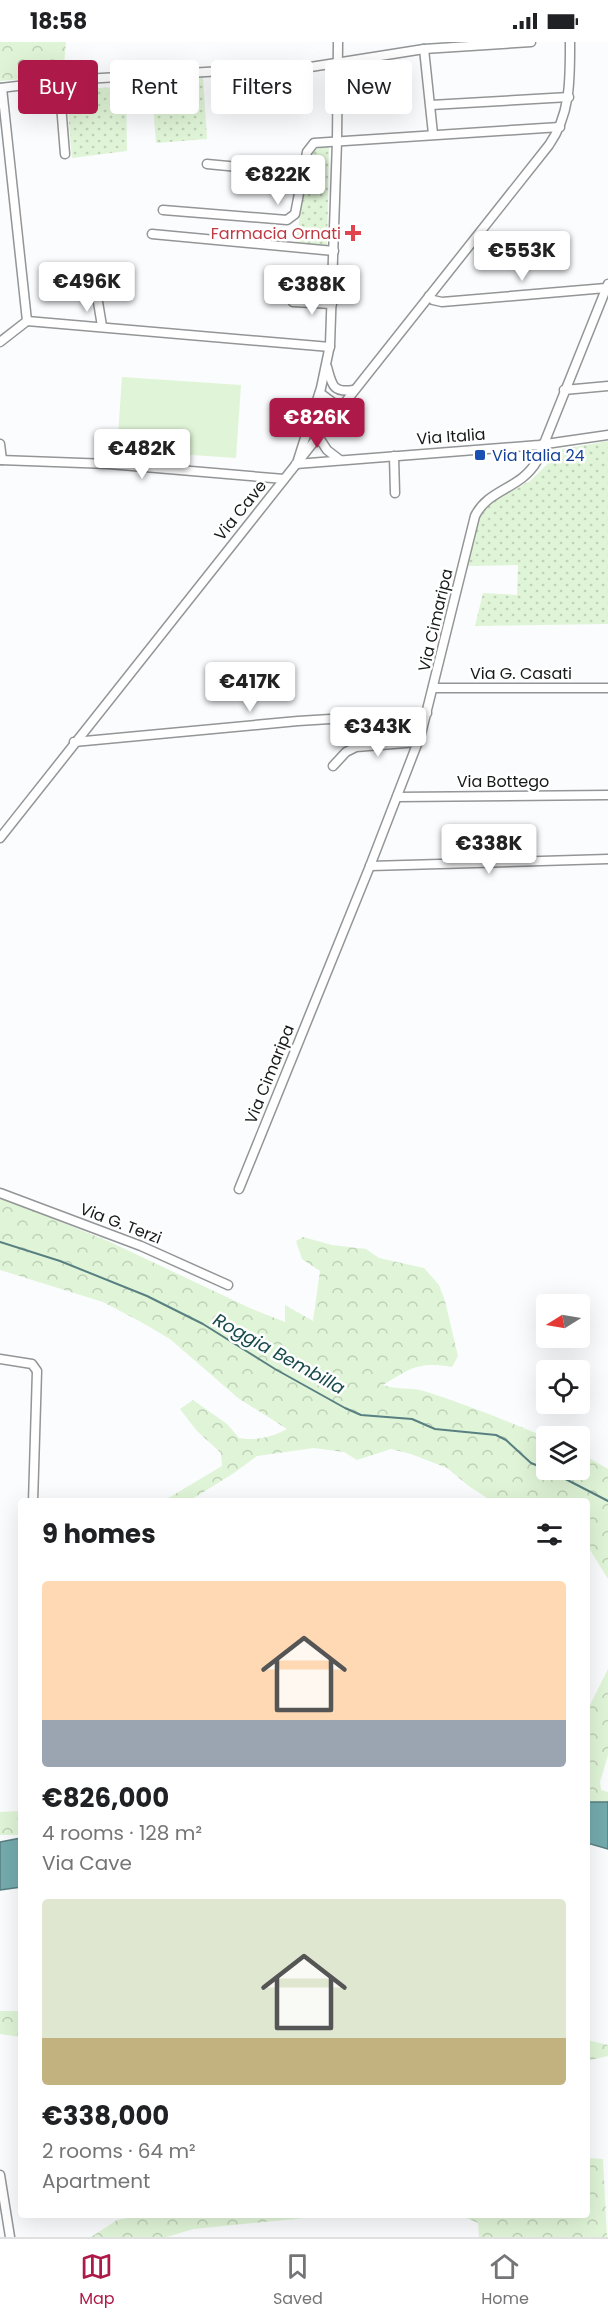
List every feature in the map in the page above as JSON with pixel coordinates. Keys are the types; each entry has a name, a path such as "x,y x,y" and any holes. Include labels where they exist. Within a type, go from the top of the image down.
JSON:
{"street":[{"path":"338,42 339,60"},
{"path":"357,60 424,49 531,42"},
{"name":"Via Cave","path":"0,838 353,390 543,154 560,127 569,97 570,42"},
{"path":"424,49 433,134"},
{"path":"98,78 223,71 279,72 325,65"},
{"path":"18,86 1,88 27,321"},
{"path":"430,105 569,97"},
{"path":"62,114 65,154"},
{"path":"297,462 320,393 330,347 338,114"},
{"path":"163,210 290,219 295,212 307,152 311,145 433,134 560,127"},
{"path":"207,165 302,173"},
{"path":"152,234 334,251"},
{"path":"429,296 442,302 607,286"},
{"name":"Via Cimaripa","path":"239,1189 398,797 418,742 434,688 477,513 487,499 514,485 529,472 537,461 607,286"},
{"path":"97,296 102,326"},
{"path":"293,302 332,304"},
{"path":"0,342 27,321 330,347"},
{"path":"327,365 336,389 353,390"},
{"path":"564,390 608,386"},
{"path":"320,393 340,408"},
{"name":"Via Italia","path":"297,462 544,444 608,435"},
{"path":"318,436 327,450 340,460"},
{"path":"0,444 1,460 109,464 284,478"},
{"path":"394,456 395,493"},
{"name":"Via G. Casati","path":"434,688 608,688"},
{"path":"74,742 298,721 427,713"},
{"path":"333,766 346,752 358,747 418,742"},
{"name":"Via Bottego","path":"398,797 608,795"},
{"path":"370,866 608,859"},
{"name":"Via G. Terzi","path":"0,1193 150,1250 228,1285"},
{"path":"0,1359 30,1364 37,1371 33,1498"},
{"path":"0,2175 10,2237"}],"green space":[{"path":"0,42 66,42 64,60 18,60 18,79 0,81"},
{"path":"199,77 203,77 207,139 156,143 154,114 199,114"},
{"path":"98,88 110,88 110,114 126,114 127,151 72,158 68,114 98,114"},
{"path":"329,145 327,247 295,245 310,156 318,148"},
{"path":"122,377 241,385 236,458 117,450"},
{"path":"608,441 608,624 475,626 483,593 517,595 518,565 466,566 478,516 490,503 530,481 563,449"},
{"path":"0,1197 108,1241 252,1309 285,1322 285,1305 313,1321 320,1271 302,1259 296,1241 303,1237 332,1245 366,1249 379,1258 424,1268 439,1285 458,1356 452,1367 431,1365 414,1368 383,1385 424,1391 536,1433 536,1480 590,1480 590,1458 608,1469 608,1579 590,1550 590,1498 487,1498 447,1468 391,1449 357,1460 344,1452 314,1448 257,1456 194,1498 167,1498 222,1466 221,1453 197,1431 180,1409 193,1400 227,1424 239,1438 264,1438 287,1429 238,1398 170,1339 103,1302 0,1270"},
{"path":"608,1669 608,1755 600,1782 601,1790 608,1792 608,1802 590,1802 590,1705"},
{"path":"18,1811 18,1835 0,1835 0,1812"},
{"path":"0,2011 18,2011 18,2037 0,2034"},
{"path":"590,2041 608,2045 608,2056 590,2060"},
{"path":"590,2158 603,2159 607,2237 479,2237 478,2223 467,2218 590,2218"},
{"path":"128,2218 304,2218 193,2229 167,2237 91,2237 117,2220"}],"water":[{"path":"590,1802 608,1802 608,1849 590,1844"},
{"path":"18,1839 18,1887 0,1890 0,1842"}],"waterway":[{"name":"Roggia Bembilla","path":"0,1242 60,1261 147,1296 203,1324 275,1369 361,1415 412,1419 435,1429 496,1435 506,1440 536,1465"},
{"name":"Roggia Bembilla","path":"567,1480 608,1501"}],"place":[{"name":"Farmacia Ornati","path":"353,233"},
{"name":"Via Italia 24","path":"480,455"}]}
